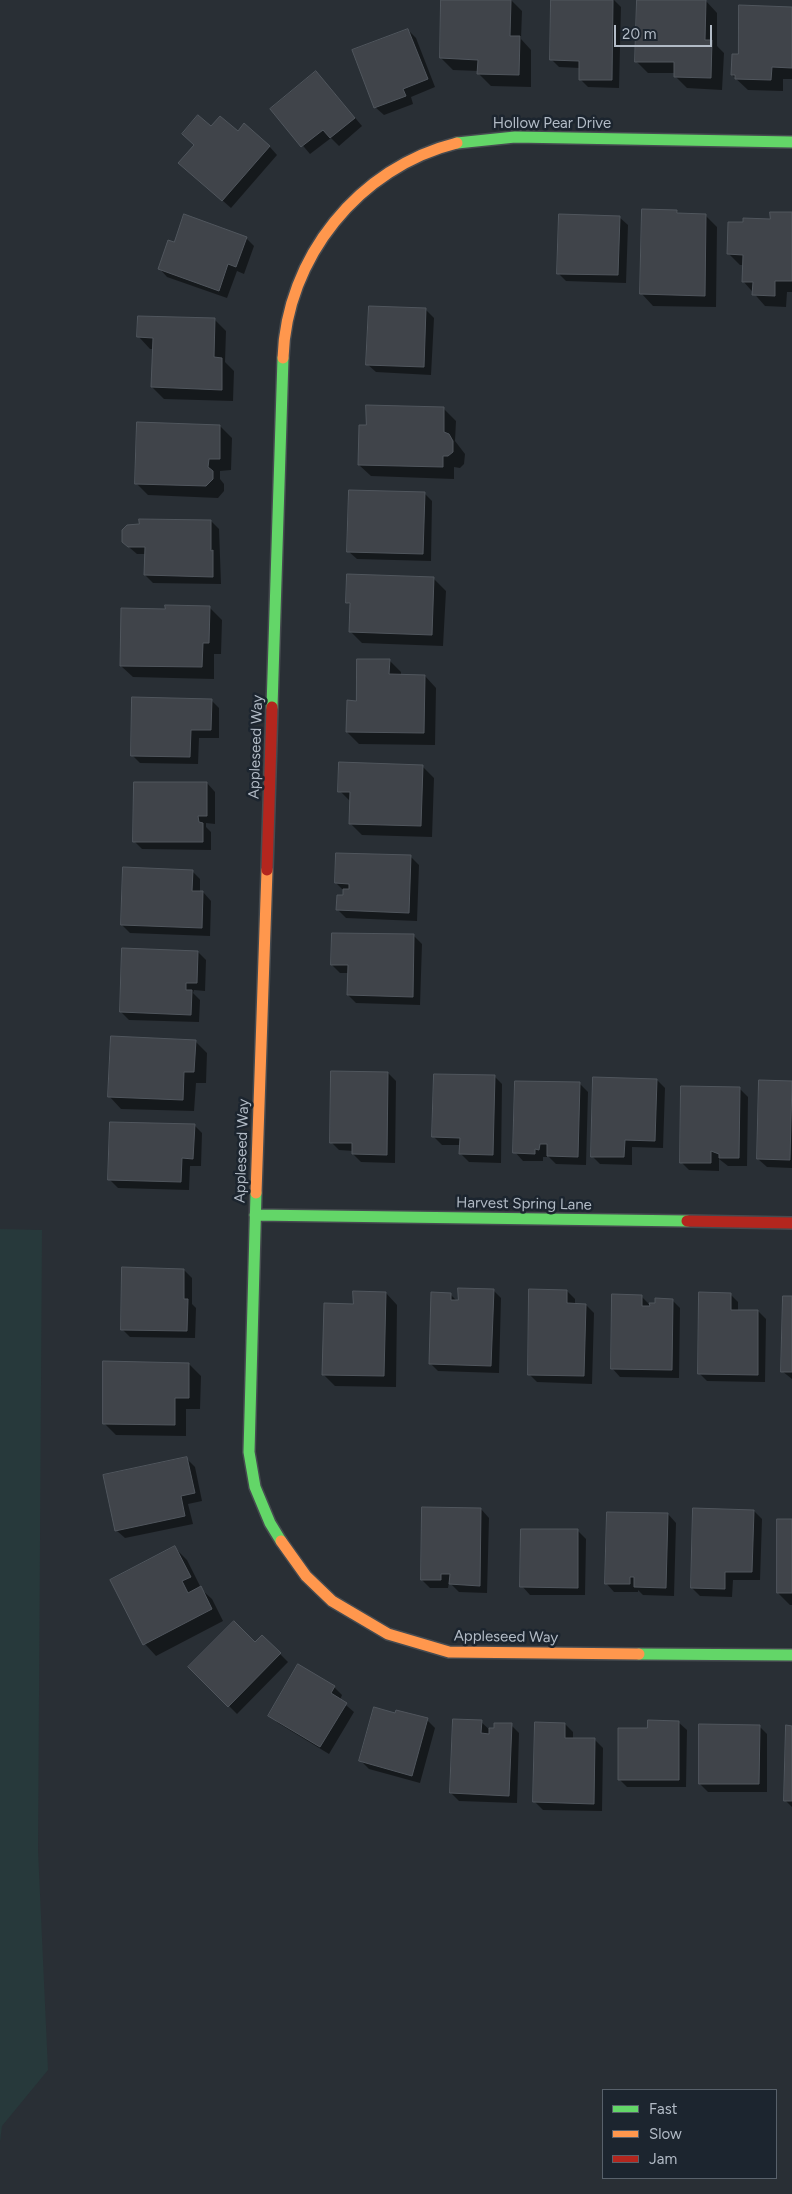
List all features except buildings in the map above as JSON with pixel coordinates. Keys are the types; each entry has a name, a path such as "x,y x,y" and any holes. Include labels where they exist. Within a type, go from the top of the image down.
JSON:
{"street":[{"name":"Hollow Pear Drive","path":"336,218 362,193 412,159 438,147 463,141 518,138 792,142"},
{"name":"Appleseed Way","path":"336,218 314,248 299,278 289,314 284,353 249,1423 249,1452 255,1487 270,1523 286,1551 306,1576 332,1602 388,1634 449,1652 792,1655"},
{"name":"Harvest Spring Lane","path":"255,1215 792,1223"}],"shaded area":[{"path":"0,1229 42,1230 38,1850 48,2070 2,2126 0,2142"}],"traffic: fast":[{"path":"457,143 515,137 792,142"},
{"path":"272,707 283,358"},
{"path":"256,1193 249,1452 255,1487 270,1523 281,1541"},
{"path":"255,1215 687,1221"},
{"path":"639,1654 792,1655"}],"traffic: slow":[{"path":"283,358 287,321 298,286 314,252 334,222 360,195 389,173 422,155 457,143"},
{"path":"256,1193 267,870"},
{"path":"281,1541 306,1576 332,1601 388,1634 449,1652 639,1654"}],"traffic: jam":[{"path":"267,870 272,707"},
{"path":"687,1221 792,1223"}]}
